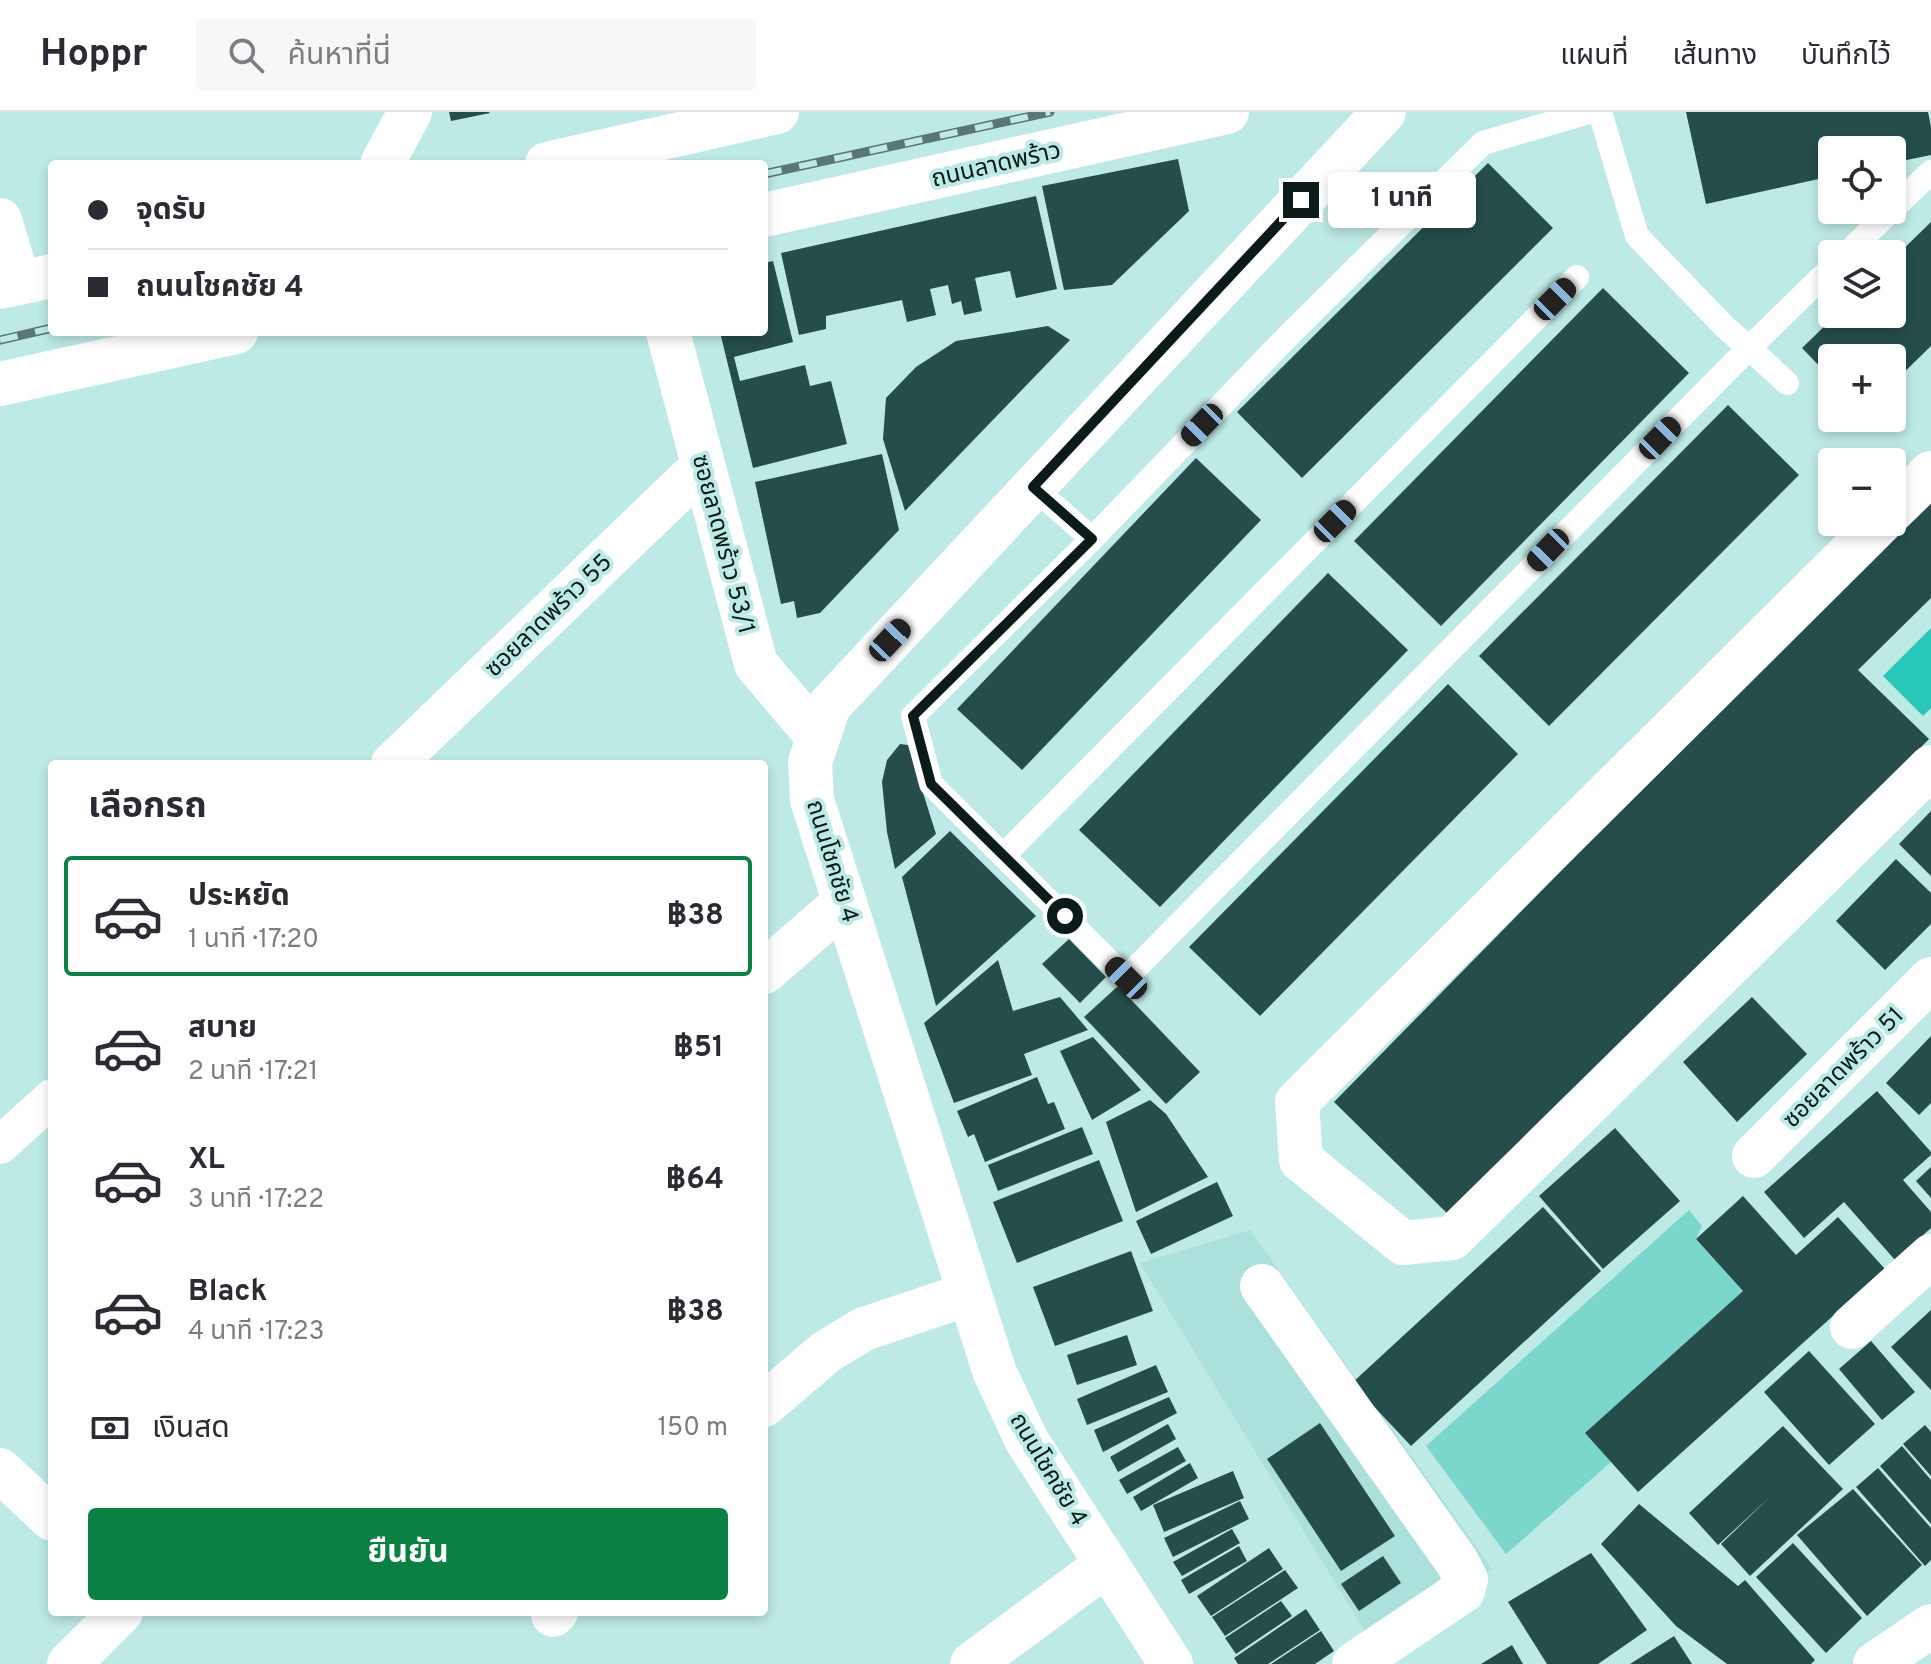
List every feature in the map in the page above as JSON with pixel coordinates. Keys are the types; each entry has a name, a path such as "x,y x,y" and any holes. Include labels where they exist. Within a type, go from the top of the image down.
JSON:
{"street":[{"path":"384,160 410,112"},
{"path":"565,160 777,112"},
{"name":"ถนนลาดพร้าว","path":"768,214 1227,112"},
{"name":"ถนนโชคชัย 4","path":"1171,1664 1027,1441 995,1373 812,800 810,762 829,706 1384,112"},
{"path":"0,220 24,282"},
{"path":"0,384 218,336"},
{"name":"ซอยลาดพร้าว 53/1","path":"669,336 756,664 817,736"},
{"name":"ซอยลาดพร้าว 55","path":"397,760 703,466"},
{"path":"1906,497 1931,473"},
{"path":"1867,536 1297,1102 1301,1160 1403,1243 1452,1238 1931,767"},
{"path":"768,969 845,902"},
{"name":"ซอยลาดพร้าว 51","path":"1754,1156 1931,979"},
{"path":"0,1145 48,1102"},
{"path":"1852,1327 1931,1256"},
{"path":"1262,1286 1466,1579 1463,1591 1354,1664"},
{"path":"768,1401 826,1352 864,1329 968,1294"},
{"path":"0,1470 48,1515"},
{"path":"972,1664 1107,1564"},
{"path":"69,1664 117,1616"},
{"path":"1875,1664 1931,1626"}],"lane":[{"path":"1589,112 1483,143 913,716 931,784 1126,978 1818,281"},
{"path":"1600,112 1637,236 1725,327 1787,383"},
{"path":"1861,240 1931,172"},
{"path":"1004,855 1577,277"},
{"path":"1033,487 1092,539"}],"shaded area":[{"path":"1931,628 1931,708 1923,716 1883,676"},
{"path":"1689,1210 1702,1226 1696,1239 1743,1291 1586,1433 1611,1462 1506,1554 1426,1446"},
{"path":"1250,1230 1492,1569 1375,1648 1140,1263"}],"building":[{"path":"449,112 489,112 490,113 451,121"},
{"path":"1686,112 1928,112 1931,155 1906,160 1906,136 1818,136 1818,179 1706,204"},
{"path":"1178,159 1189,211 1112,285 1064,290 1042,186"},
{"path":"1488,163 1553,228 1302,478 1237,412"},
{"path":"1036,196 1057,289 1016,298 1010,271 975,278 982,311 964,315 961,301 952,304 948,285 930,289 936,315 907,322 902,300 826,316 826,329 799,335 781,253"},
{"path":"1931,222 1931,346 1906,370 1906,344 1818,344 1818,365 1802,348 1823,328 1906,328 1906,246"},
{"path":"773,261 793,342 734,357 740,381 805,365 810,386 831,381 847,444 753,468 721,336 768,336 768,262"},
{"path":"1603,288 1689,373 1441,626 1354,541"},
{"path":"1048,326 1070,340 905,511 883,439 886,398 916,367 956,341"},
{"path":"1728,405 1799,475 1549,726 1479,656"},
{"path":"882,454 899,530 820,613 797,618 794,601 781,604 755,482"},
{"path":"1196,458 1261,520 1022,770 957,709"},
{"path":"1931,494 1931,598 1858,670 1929,739 1456,1222 1334,1102 1890,536 1906,536 1906,519"},
{"path":"1328,573 1408,650 1160,907 1079,830"},
{"path":"1448,684 1518,754 1260,1016 1189,947"},
{"path":"900,744 908,745 936,834 895,869 887,832 882,782 887,760"},
{"path":"1931,811 1931,876 1899,844"},
{"path":"950,831 1036,916 936,1006 902,877"},
{"path":"1896,859 1931,893 1931,924 1885,970 1836,921"},
{"path":"1069,939 1106,977 1080,1003 1042,964"},
{"path":"998,960 1013,1011 1060,997 1088,1030 1024,1054 1032,1075 954,1103 924,1023"},
{"path":"1118,986 1200,1072 1166,1104 1084,1017"},
{"path":"1752,997 1807,1054 1737,1122 1683,1062"},
{"path":"1931,1036 1931,1103 1919,1115 1886,1083"},
{"path":"1093,1037 1141,1090 1092,1120 1060,1051"},
{"path":"1037,1077 1048,1104 1054,1102 1065,1129 985,1162 974,1134 968,1137 957,1111"},
{"path":"1877,1091 1931,1152 1903,1180 1931,1212 1931,1228 1895,1260 1844,1202 1804,1238 1764,1192"},
{"path":"1150,1100 1166,1114 1208,1177 1136,1212 1106,1122"},
{"path":"1082,1127 1093,1154 998,1191 988,1165"},
{"path":"1615,1128 1680,1201 1603,1269 1539,1196"},
{"path":"1099,1160 1123,1221 1017,1263 993,1202"},
{"path":"1931,1167 1931,1198 1916,1181"},
{"path":"1217,1182 1233,1216 1151,1254 1136,1221"},
{"path":"1743,1196 1796,1255 1838,1217 1885,1269 1638,1492 1585,1433 1743,1291 1696,1239"},
{"path":"1543,1207 1601,1271 1411,1446 1352,1383"},
{"path":"1131,1251 1153,1311 1055,1346 1033,1287"},
{"path":"1931,1310 1931,1390 1891,1347"},
{"path":"1127,1335 1137,1365 1077,1385 1067,1355"},
{"path":"1871,1341 1915,1392 1882,1420 1839,1369"},
{"path":"1809,1351 1875,1424 1829,1465 1764,1392"},
{"path":"1156,1365 1168,1392 1087,1425 1077,1399"},
{"path":"1169,1397 1177,1413 1103,1452 1094,1430"},
{"path":"1320,1423 1395,1536 1341,1571 1267,1459"},
{"path":"1168,1424 1176,1439 1118,1472 1110,1457"},
{"path":"1925,1425 1931,1432 1931,1476 1903,1444"},
{"path":"1783,1426 1843,1489 1750,1576 1721,1544 1771,1496 1718,1545 1689,1513"},
{"path":"1902,1446 1931,1480 1931,1524 1880,1466"},
{"path":"1178,1447 1186,1461 1127,1494 1119,1480"},
{"path":"1190,1463 1198,1478 1141,1511 1133,1497"},
{"path":"1878,1468 1931,1528 1931,1560 1925,1566 1856,1487"},
{"path":"1233,1471 1244,1498 1164,1532 1153,1505"},
{"path":"1853,1489 1922,1565 1867,1616 1797,1535"},
{"path":"1240,1501 1249,1519 1173,1557 1164,1538"},
{"path":"1639,1504 1738,1586 1745,1580 1815,1660 1811,1664 1727,1664 1676,1626 1601,1544"},
{"path":"1232,1529 1240,1543 1182,1576 1173,1562"},
{"path":"1793,1543 1862,1618 1826,1653 1756,1577"},
{"path":"1239,1546 1247,1561 1189,1594 1181,1580"},
{"path":"1269,1548 1283,1569 1211,1616 1197,1596"},
{"path":"1591,1553 1647,1630 1598,1664 1547,1664 1508,1602"},
{"path":"1383,1556 1401,1583 1359,1611 1341,1584"},
{"path":"1285,1570 1298,1588 1225,1636 1212,1617"},
{"path":"1281,1601 1292,1616 1236,1654 1225,1638"},
{"path":"1306,1609 1320,1630 1268,1664 1238,1664 1234,1658"},
{"path":"1321,1631 1334,1651 1315,1664 1271,1664"},
{"path":"1674,1636 1692,1664 1630,1664"},
{"path":"1512,1645 1523,1664 1481,1664"}],"railway":[{"path":"768,173 1050,112"},
{"path":"0,340 48,329"}],"route":[{"path":"1065,916 931,784 913,716 1092,539 1033,487 1301,200"}]}
